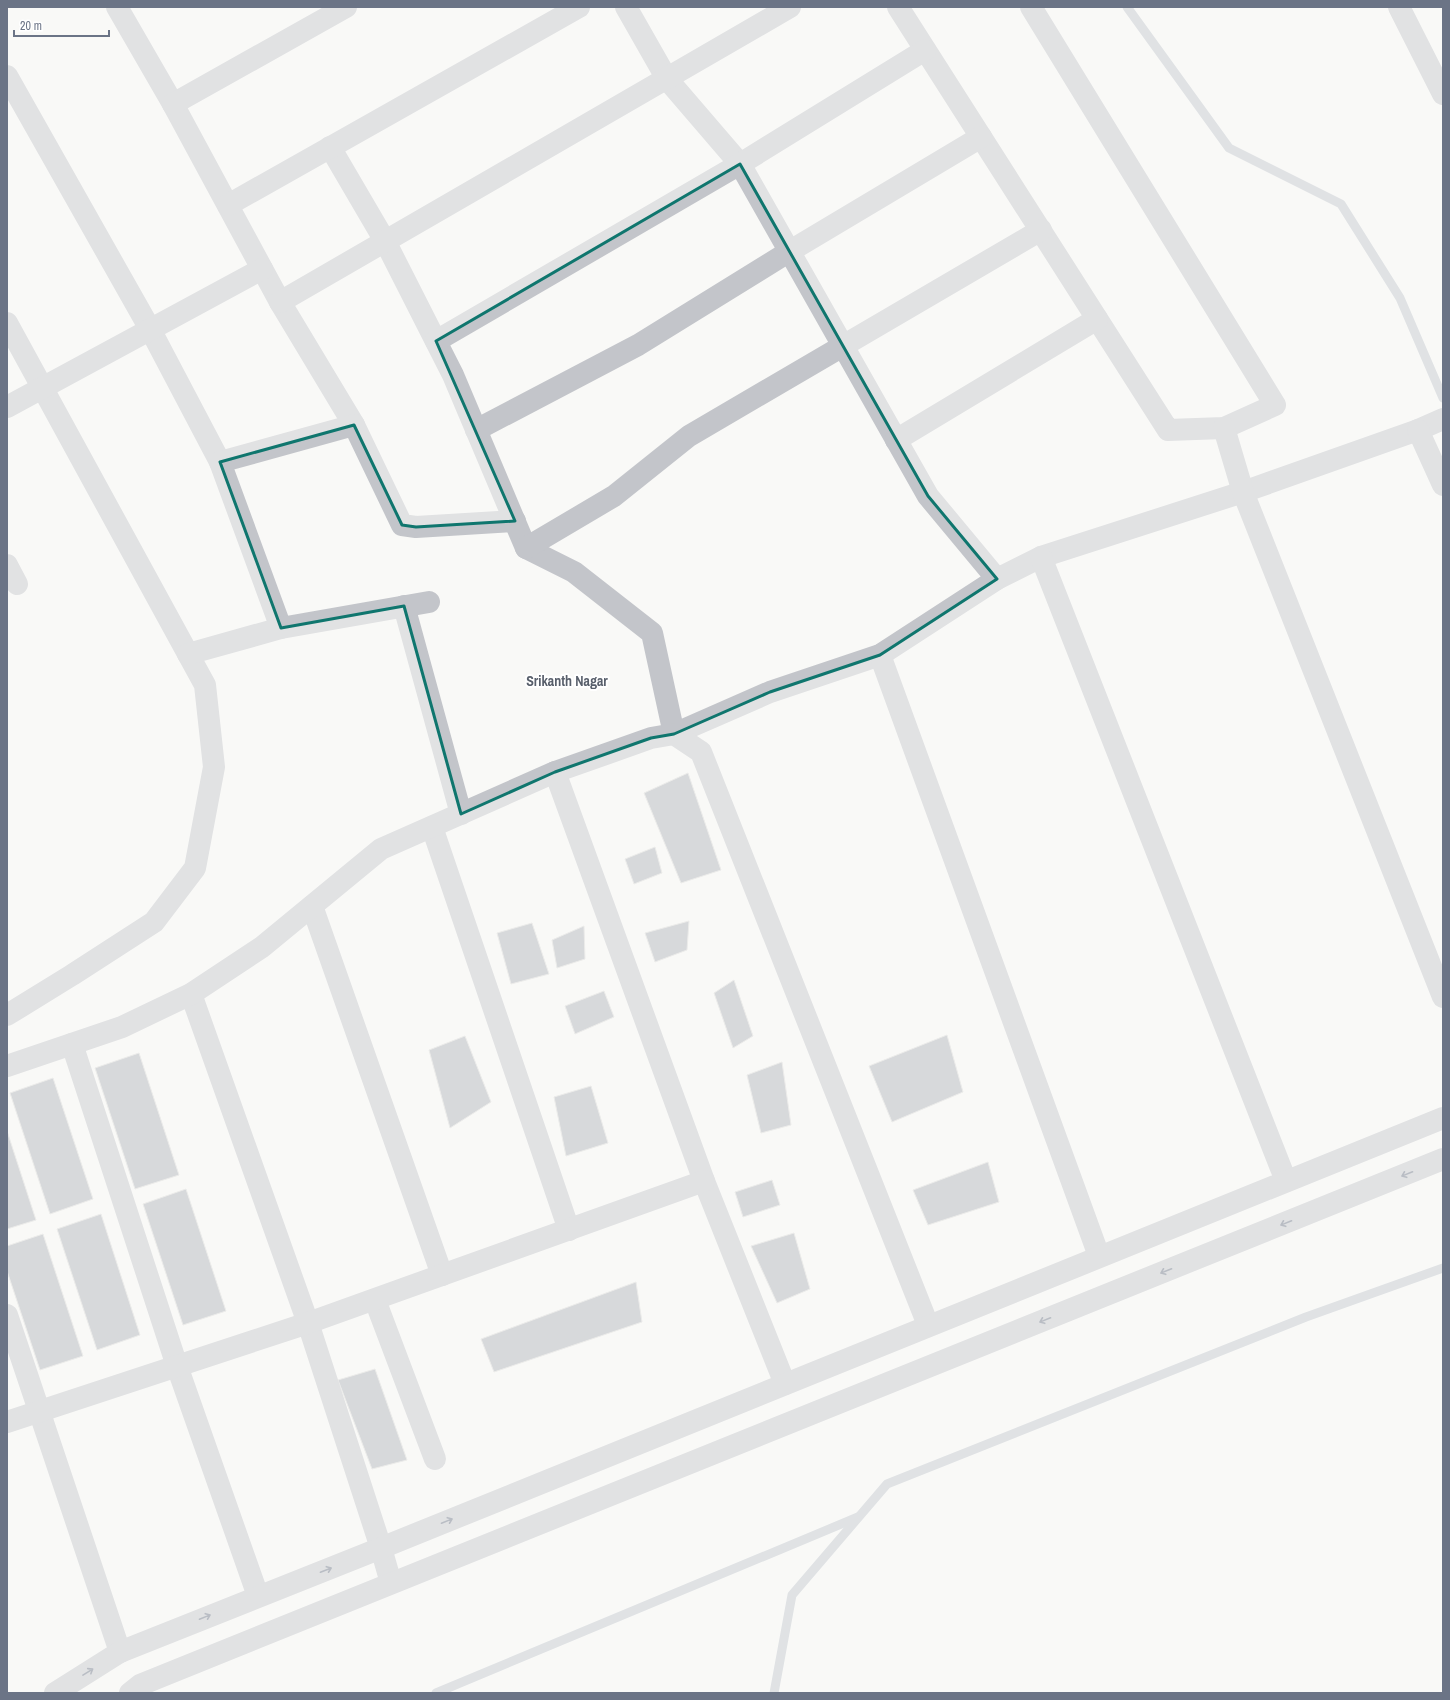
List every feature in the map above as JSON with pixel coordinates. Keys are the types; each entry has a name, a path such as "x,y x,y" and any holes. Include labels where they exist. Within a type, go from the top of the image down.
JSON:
{"street":[{"path":"117,7 173,104 280,302 354,425 402,524 416,527 515,521"},
{"path":"173,104 346,7"},
{"path":"228,205 579,7"},
{"path":"626,7 667,79 740,164 928,496 997,579"},
{"path":"280,302 667,79 760,14 790,7"},
{"path":"898,7 1168,430 1224,428 1275,405 1031,7"},
{"path":"1399,7 1443,94"},
{"path":"436,341 740,164 925,50"},
{"path":"7,76 150,329 220,462 281,628"},
{"path":"476,430 638,346 790,251 981,137"},
{"path":"330,148 385,241 453,375 526,548 574,572 652,633 674,734 701,752 928,1325"},
{"path":"526,548 614,496 689,436 1041,230"},
{"path":"7,407 262,269"},
{"path":"896,440 1097,319"},
{"path":"7,323 204,685 214,767 195,868 154,922 7,1015"},
{"path":"7,1066 122,1027 191,994 262,947 381,849 555,772 651,738 674,734 770,692 880,655 997,579 1041,557 1243,492 1418,430 1443,419"},
{"path":"220,462 354,425"},
{"path":"1224,428 1243,492 1443,998"},
{"path":"1418,430 1443,485"},
{"path":"1041,557 1286,1181"},
{"path":"7,565 17,584"},
{"path":"188,654 281,628 429,602"},
{"path":"404,606 461,814"},
{"path":"880,655 1099,1256"},
{"path":"555,772 704,1181 785,1384"},
{"path":"432,827 569,1230"},
{"path":"312,906 442,1275"},
{"path":"191,994 308,1323 382,1548 392,1583"},
{"path":"72,1044 177,1366 258,1596"},
{"path":"55,1693 120,1652 382,1548 928,1325 1443,1118"},
{"path":"130,1693 140,1685 1443,1159"},
{"path":"7,1422 308,1323 704,1181"},
{"path":"374,1300 435,1458"},
{"path":"7,1315 38,1412 120,1652"}],"highlighted area":[{"path":"740,164 928,496 997,579 880,655 770,692 674,734 651,738 555,772 461,814 404,606 281,628 220,462 354,425 402,525 416,527 515,521 436,341"}],"building":[{"path":"688,773 721,870 681,883 644,793"},
{"path":"655,847 662,873 634,884 625,859"},
{"path":"689,921 687,950 655,962 645,933"},
{"path":"532,923 549,974 511,984 497,933"},
{"path":"584,926 585,959 557,968 552,940"},
{"path":"734,980 753,1036 733,1048 714,993"},
{"path":"604,991 614,1017 575,1034 565,1006"},
{"path":"947,1035 963,1092 892,1122 869,1066"},
{"path":"465,1036 491,1102 450,1128 429,1050"},
{"path":"139,1053 179,1175 135,1189 95,1068"},
{"path":"782,1062 791,1125 761,1133 747,1075"},
{"path":"53,1078 93,1199 50,1214 10,1093"},
{"path":"591,1086 608,1143 566,1156 554,1097"},
{"path":"7,1131 36,1220 7,1229"},
{"path":"988,1162 999,1202 928,1225 913,1190"},
{"path":"772,1180 780,1205 743,1217 735,1192"},
{"path":"186,1189 226,1311 183,1325 143,1204"},
{"path":"101,1214 140,1335 97,1350 57,1229"},
{"path":"794,1233 810,1289 777,1303 751,1246"},
{"path":"43,1234 83,1356 40,1370 7,1271 7,1246"},
{"path":"636,1282 642,1322 494,1372 481,1339"},
{"path":"375,1369 407,1460 372,1469 338,1380"}],"waterway":[{"path":"1127,7 1229,148 1341,204 1400,298 1443,398"},
{"path":"774,1693 792,1595 887,1484 1306,1317 1443,1268"},
{"path":"436,1693 858,1517"}],"district":[{"name":"Srikanth Nagar","path":"567,681"}]}
